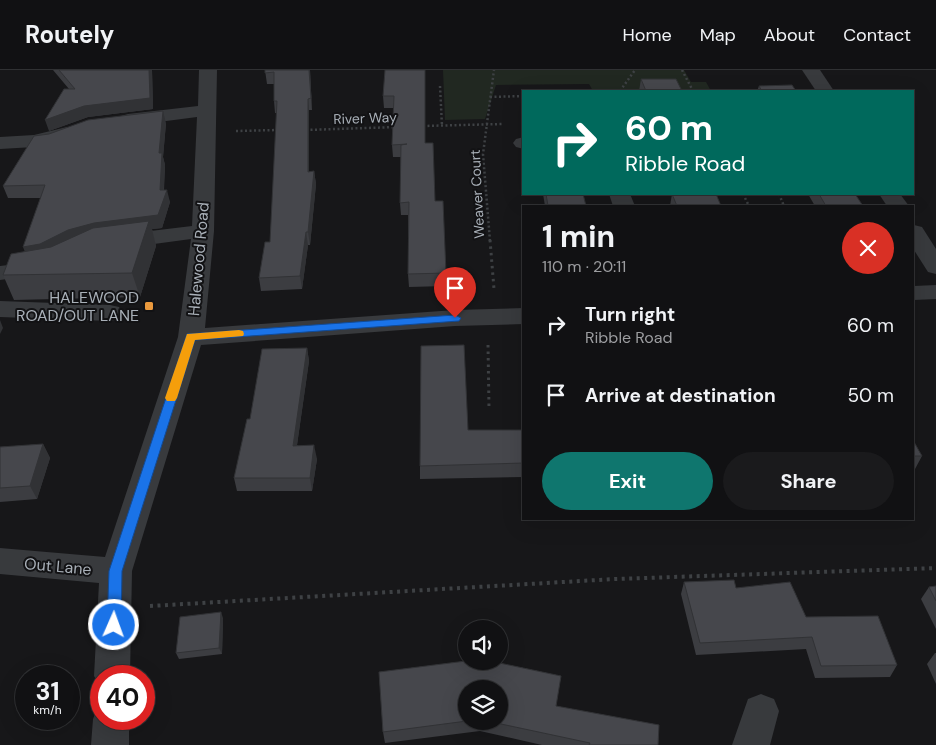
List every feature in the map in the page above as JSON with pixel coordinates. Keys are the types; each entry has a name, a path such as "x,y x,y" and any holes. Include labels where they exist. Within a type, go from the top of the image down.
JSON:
{"street":[{"name":"Halewood Road","path":"112,665 116,571 190,337 203,231 208,119 208,70"},
{"path":"811,70 824,90"},
{"path":"110,122 208,119"},
{"path":"0,143 29,142 53,138 82,127"},
{"path":"94,246 203,231"},
{"path":"914,232 936,267"},
{"path":"0,273 44,268 62,262"},
{"path":"914,294 936,292"},
{"path":"0,309 110,313"},
{"path":"190,337 522,316"},
{"name":"Out Lane","path":"0,561 116,571"},
{"path":"751,745 761,711"},
{"path":"110,745 111,730"}],"path":[{"name":"Weaver Court","path":"489,408 492,317 483,154 494,70"},
{"path":"621,90 635,70"},
{"path":"682,70 692,90"},
{"path":"440,86 442,126"},
{"path":"490,97 522,96"},
{"path":"208,119 248,131 286,130"},
{"path":"422,126 507,124"},
{"name":"River Way","path":"306,130 403,127"},
{"path":"115,608 615,579 936,568"}],"shaded area":[{"path":"443,70 684,70 691,82 706,82 710,90 592,90 589,84 496,85 485,119 445,120"}],"building":[{"path":"59,70 149,70 150,98 84,106 45,120 64,89 75,89"},
{"path":"265,70 309,70 311,98 308,99 308,172 314,171 308,232 306,232 300,276 259,278 265,242 270,242 277,101 274,101 274,72 265,73"},
{"path":"385,70 425,70 425,143 433,143 435,201 443,201 446,273 408,274 409,202 400,203 401,145 407,144 392,145 394,96 383,96"},
{"path":"641,79 676,79 682,90 646,90"},
{"path":"792,85 795,90 761,90 759,86"},
{"path":"163,111 159,153 162,153 160,190 167,190 158,215 94,223 68,230 40,244 23,247 45,185 3,186 34,136 49,134 88,120"},
{"path":"546,195 583,195 586,205 548,205"},
{"path":"672,195 716,195 721,205 677,205"},
{"path":"820,195 856,195 862,205 825,205"},
{"path":"149,221 132,273 3,275 11,254 51,247 93,228"},
{"path":"464,345 468,430 522,430 522,463 420,466 421,346"},
{"path":"307,348 293,446 314,445 310,478 234,478 247,419 250,419 262,349"},
{"path":"914,442 922,456 914,456"},
{"path":"43,444 30,486 0,488 0,447"},
{"path":"734,580 736,588 790,582 806,617 878,616 897,665 821,666 812,637 700,643 684,582"},
{"path":"936,586 936,601 929,587"},
{"path":"221,612 219,648 176,653 180,617"},
{"path":"458,662 458,670 508,670 508,665 561,676 556,706 659,725 658,745 589,745 590,743 508,725 508,680 458,680 458,722 383,732 379,672"}],"slow traffic":[{"path":"171,398 190,337 239,334"}],"place":[{"name":"HALEWOOD ROAD/OUT LANE","path":"149,306"}],"route":[{"path":"114,625 116,571 190,337 455,318"}]}
